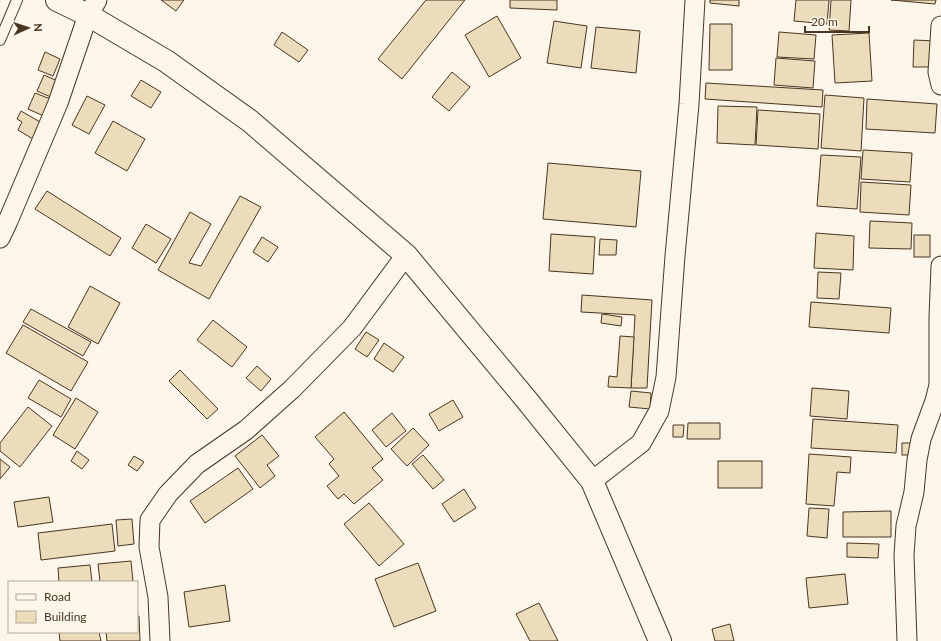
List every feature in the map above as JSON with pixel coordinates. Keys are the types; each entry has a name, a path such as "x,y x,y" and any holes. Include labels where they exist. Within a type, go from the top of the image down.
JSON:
{"main road":[{"path":"57,0 92,7 166,60 250,122 406,255 592,481 660,641"}],"street":[{"path":"592,481 641,442 659,411 666,377 675,256 688,119 695,0"},
{"path":"0,238 58,103 92,7"},
{"path":"941,26 938,72 941,85"},
{"path":"160,641 158,597 149,547 150,520 168,494 196,464 246,430 292,389 352,328 406,255"},
{"path":"907,641 904,555 906,526 914,492 916,460 921,438 935,401 939,385 941,266"}],"lane":[{"path":"0,40 18,0"}],"building":[{"path":"161,0 184,0 176,11"},
{"path":"426,0 465,0 402,79 378,59"},
{"path":"510,0 557,0 557,10 510,8"},
{"path":"710,0 739,0 739,6 710,3"},
{"path":"796,0 829,0 827,24 794,21"},
{"path":"831,0 851,0 849,31 829,30"},
{"path":"891,0 936,0 935,4"},
{"path":"497,16 521,58 489,77 465,35"},
{"path":"554,21 587,26 581,68 547,63"},
{"path":"710,24 732,24 732,70 709,70"},
{"path":"596,27 640,31 636,73 591,68"},
{"path":"282,32 308,50 299,62 274,45"},
{"path":"779,32 816,35 814,59 777,57"},
{"path":"869,33 872,81 835,83 832,35"},
{"path":"914,40 936,41 935,67 913,67"},
{"path":"45,52 60,59 53,76 38,70"},
{"path":"776,58 815,61 813,88 774,85"},
{"path":"452,72 470,87 449,111 432,97"},
{"path":"44,75 60,82 53,98 37,91"},
{"path":"141,80 161,92 151,108 131,96"},
{"path":"706,83 823,90 822,107 705,99"},
{"path":"35,93 53,100 46,117 28,109"},
{"path":"825,95 864,98 861,151 821,148"},
{"path":"87,96 105,105 89,134 72,125"},
{"path":"867,99 937,104 935,133 866,129"},
{"path":"718,106 757,107 755,145 717,143"},
{"path":"758,110 820,114 818,149 756,145"},
{"path":"21,111 42,123 33,139 18,130 22,122 17,119"},
{"path":"113,121 145,139 127,171 95,153"},
{"path":"863,150 912,153 910,182 861,179"},
{"path":"821,155 861,157 857,209 817,206"},
{"path":"548,163 641,171 636,227 543,219"},
{"path":"861,182 911,185 909,215 860,212"},
{"path":"47,191 121,238 110,256 35,209"},
{"path":"240,196 261,207 209,299 158,270 190,212 211,224 189,263 201,266"},
{"path":"870,221 912,223 911,249 869,248"},
{"path":"146,224 171,239 156,263 132,248"},
{"path":"816,233 854,236 853,270 814,268"},
{"path":"551,234 595,237 593,274 549,271"},
{"path":"914,235 930,235 930,257 914,257"},
{"path":"262,237 278,247 268,262 253,252"},
{"path":"600,239 617,240 616,255 599,255"},
{"path":"818,272 841,273 839,299 817,298"},
{"path":"90,286 120,303 98,344 68,327"},
{"path":"582,295 652,300 647,388 631,388 635,315 581,312"},
{"path":"811,302 891,308 889,333 809,327"},
{"path":"31,309 91,342 83,356 23,322"},
{"path":"602,314 622,317 621,326 601,323"},
{"path":"213,320 247,347 232,367 197,340"},
{"path":"23,325 88,362 71,391 6,353"},
{"path":"366,332 379,340 367,357 355,349"},
{"path":"620,336 634,337 631,388 608,387 609,376 617,377"},
{"path":"384,343 404,357 393,372 374,359"},
{"path":"257,366 271,379 261,391 246,378"},
{"path":"180,370 218,409 207,419 169,381"},
{"path":"39,380 71,399 61,417 28,398"},
{"path":"812,388 849,391 847,419 810,416"},
{"path":"631,391 651,393 650,409 629,407"},
{"path":"76,398 98,412 75,449 53,435"},
{"path":"453,400 463,417 439,431 429,414"},
{"path":"28,407 52,426 20,467 0,451 0,443"},
{"path":"344,412 383,459 372,468 383,480 354,504 344,494 338,499 327,486 339,476 329,464 334,459 315,437"},
{"path":"392,413 406,431 386,447 372,430"},
{"path":"813,419 898,425 896,453 811,448"},
{"path":"688,423 720,423 720,439 687,439"},
{"path":"673,425 684,425 683,437 673,437"},
{"path":"413,428 429,445 407,466 391,449"},
{"path":"262,435 279,456 267,465 275,476 260,488 235,456"},
{"path":"902,443 917,443 917,455 902,455"},
{"path":"77,451 89,460 82,469 71,461"},
{"path":"809,454 851,457 850,473 837,472 834,506 806,504"},
{"path":"423,455 444,480 433,489 412,464"},
{"path":"134,456 144,462 137,471 128,465"},
{"path":"0,459 10,467 0,479"},
{"path":"718,461 762,461 762,488 718,488"},
{"path":"238,468 253,489 205,523 190,501"},
{"path":"464,489 476,508 454,522 442,504"},
{"path":"49,497 53,522 18,527 14,502"},
{"path":"369,503 404,544 379,566 344,524"},
{"path":"809,508 829,509 827,538 807,536"},
{"path":"891,511 891,537 843,537 843,512"},
{"path":"132,519 134,544 118,546 116,520"},
{"path":"112,524 115,551 41,560 38,533"},
{"path":"847,543 879,544 878,558 847,557"},
{"path":"131,561 133,581 100,581 98,564"},
{"path":"418,563 436,611 394,627 375,579"},
{"path":"90,565 92,581 59,581 58,568"},
{"path":"845,574 848,604 809,608 806,578"},
{"path":"225,585 230,621 189,627 184,592"},
{"path":"539,603 558,641 530,641 516,614"},
{"path":"139,616 140,641 107,641 106,633 138,633"},
{"path":"730,624 734,641 715,641 712,629"},
{"path":"59,633 99,633 101,641 60,641"}]}
